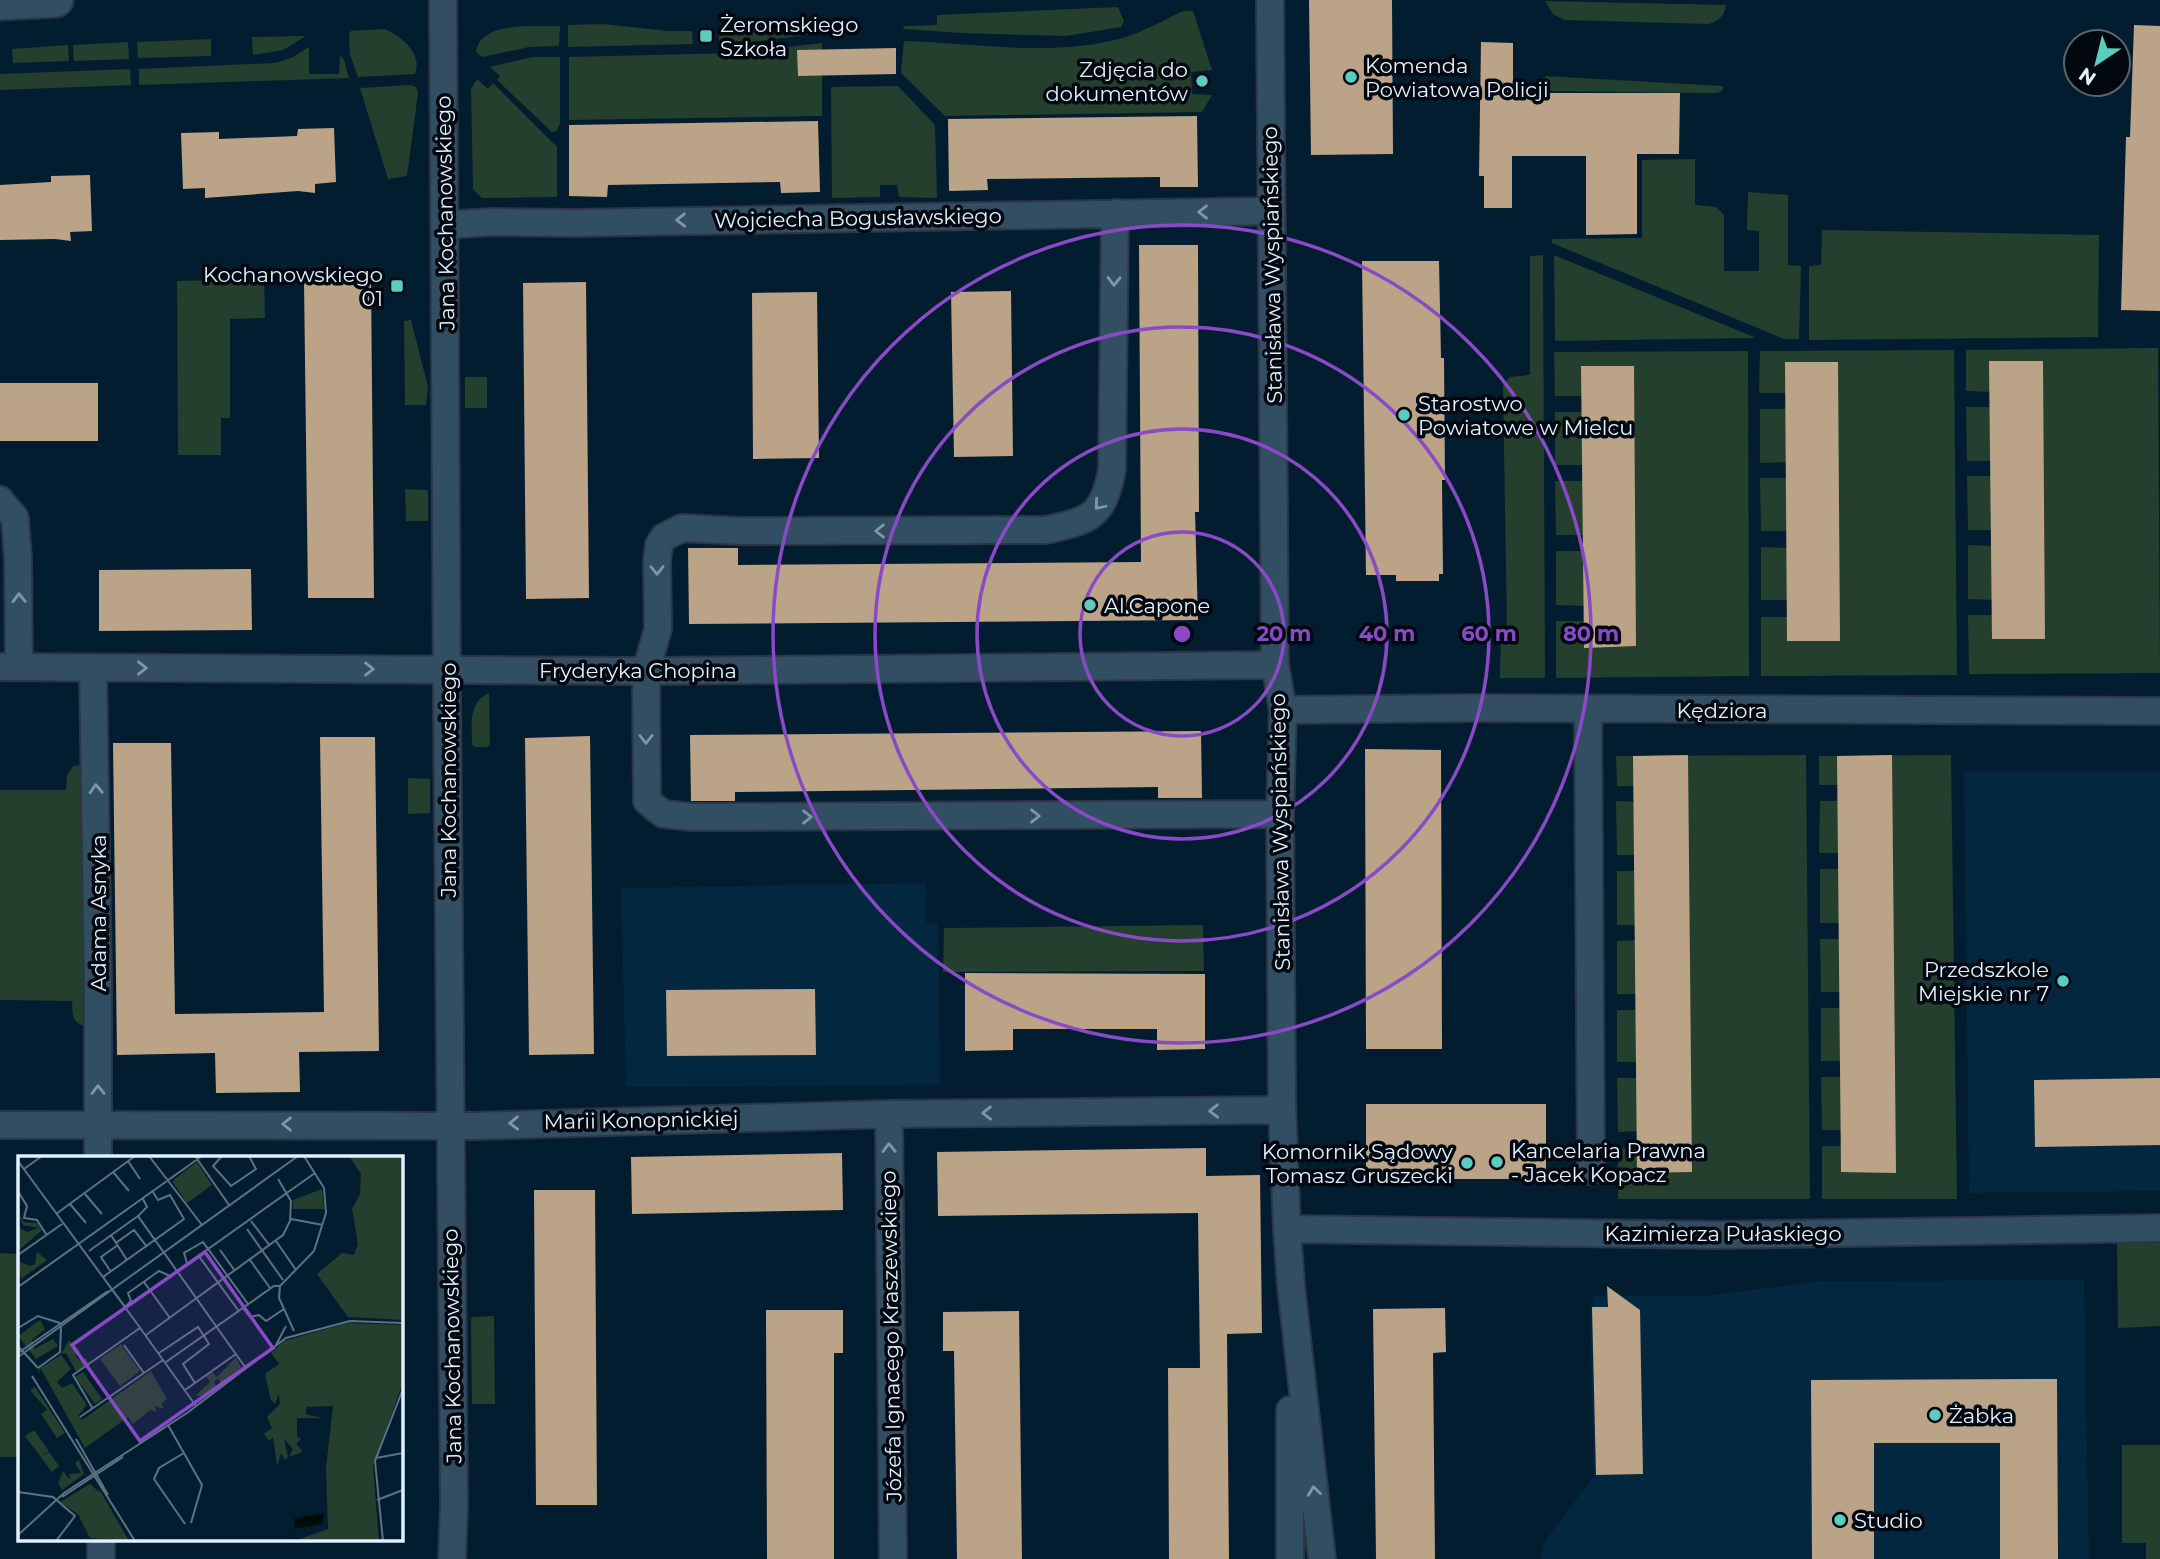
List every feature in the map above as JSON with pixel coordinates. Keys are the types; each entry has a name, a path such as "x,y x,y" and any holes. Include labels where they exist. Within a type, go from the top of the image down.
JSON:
{"street":[{"path":"0,3 56,0"},
{"name":"Jana Kochanowskiego","path":"443,0 453,1559"},
{"name":"Stanisława Wyspiańskiego","path":"1270,0 1275,665 1283,710 1280,814 1282,1110 1291,1286 1322,1559"},
{"name":"Wojciecha Bogusławskiego","path":"445,225 492,222 575,223 1271,211"},
{"path":"1115,213 1112,469 1108,494 1099,509 1077,523 1045,530 742,531 682,528 664,537 659,545 657,561 658,629 646,671 647,801 663,814 693,817 1280,814"},
{"path":"0,500 15,518 18,559 10,666"},
{"name":"Fryderyka Chopina","path":"10,666 646,671 1275,665"},
{"name":"Adama Asnyka","path":"93,668 97,849 97,1156"},
{"name":"Kędziora","path":"1283,710 2160,711"},
{"path":"1588,710 1591,1171"},
{"name":"Marii Konopnickiej","path":"0,1125 473,1126 889,1114 1282,1110"},
{"name":"Józefa Ignacego Kraszewskiego","path":"889,1114 893,1559"},
{"name":"Kazimierza Pułaskiego","path":"1287,1229 1771,1235 2160,1228"},
{"name":"Stanisława Wyspiańskiego","path":"1290,1559 1291,1286"}],"shaded area":[{"name":"Przedszkole Miejskie nr 7","path":"1964,771 2160,771 2160,1191 1969,1193"},
{"path":"926,883 926,923 938,923 940,1085 626,1087 621,888"},
{"path":"2084,1280 2089,1559 1540,1559 1545,1541 1594,1476 1590,1306 1594,1296 1703,1296 1823,1281"}],"green space":[{"path":"1545,1 1726,5 1721,17 1709,24 1564,20 1553,14"},
{"path":"1118,7 1124,21 1121,27 1066,36 960,33 904,29 903,26 937,25 937,15"},
{"path":"1183,11 1193,11 1212,70 1191,72 1192,94 1212,95 1202,112 945,116 901,73 904,41 1012,48 1066,47 1119,39 1152,27"},
{"path":"822,19 822,33 744,43 719,43 719,30 745,28 772,21"},
{"path":"603,24 692,31 693,44 568,47 568,25"},
{"path":"524,26 560,26 559,46 529,47 482,57 476,52 487,35 498,30"},
{"path":"384,29 398,36 409,47 416,60 415,74 358,77 350,54 349,33"},
{"path":"306,36 283,50 253,55 252,37"},
{"path":"211,39 211,56 138,58 137,42"},
{"path":"128,42 129,59 74,61 73,45"},
{"path":"822,43 822,116 569,120 569,57 736,53"},
{"path":"68,45 69,61 13,63 12,49"},
{"path":"309,47 309,74 339,74 340,55 349,78 139,85 139,69 275,63 291,58"},
{"path":"532,57 560,57 560,124 556,131 552,132 497,80 500,76 490,67"},
{"path":"130,69 131,85 0,90 0,74"},
{"path":"1545,76 1723,86 1723,90 1718,93 1545,91"},
{"path":"477,79 488,89 493,83 557,147 557,197 482,198 473,189 471,89"},
{"path":"898,86 935,125 937,198 899,197 897,185 880,185 880,197 832,198 831,87"},
{"path":"416,87 418,93 407,176 388,179 360,88"},
{"path":"1695,159 1695,205 1716,207 1724,215 1724,271 1759,271 1759,231 1747,230 1748,192 1788,195 1788,265 1801,266 1799,339 1784,339 1552,243 1552,239 1642,238 1642,160"},
{"path":"1822,230 2099,235 2098,337 1809,340 1809,266 1821,265"},
{"path":"1543,255 1545,678 1500,678 1501,631 1507,630 1503,385 1510,377 1530,375 1530,256"},
{"path":"1554,255 1756,338 1555,341"},
{"path":"264,279 265,318 230,319 230,418 221,418 221,455 178,455 177,281"},
{"path":"411,320 428,387 426,405 405,405 404,321"},
{"path":"2158,348 2160,673 1969,674 1968,615 1997,615 1997,600 1968,599 1968,545 1996,546 1996,530 1968,530 1967,476 1996,476 1996,461 1967,461 1966,407 1994,407 1994,392 1966,391 1966,350"},
{"path":"1954,350 1957,675 1761,676 1761,617 1792,617 1792,600 1761,600 1761,547 1789,548 1789,531 1761,531 1760,478 1789,478 1789,462 1760,463 1760,409 1789,409 1788,393 1759,393 1760,351"},
{"path":"1748,351 1749,676 1556,678 1556,621 1588,621 1587,606 1556,605 1556,551 1587,551 1587,535 1556,535 1555,481 1586,481 1586,465 1555,465 1555,412 1585,412 1585,396 1555,396 1554,352"},
{"path":"465,377 487,377 487,408 465,408"},
{"path":"405,489 428,490 428,521 406,521"},
{"path":"489,693 490,744 487,747 475,747 472,744 474,708 482,697"},
{"path":"1806,755 1810,1199 1618,1199 1618,1148 1641,1148 1641,1131 1618,1132 1617,1078 1642,1078 1642,1062 1617,1062 1617,1010 1640,1010 1639,994 1617,994 1617,941 1639,940 1639,925 1617,925 1617,871 1638,871 1638,855 1617,855 1616,801 1638,802 1638,786 1617,786 1616,756"},
{"path":"1951,755 1957,1199 1822,1199 1822,1146 1845,1146 1845,1130 1822,1130 1821,1077 1845,1077 1845,1061 1821,1061 1821,1008 1845,1008 1845,992 1821,992 1820,939 1845,939 1845,923 1820,923 1820,869 1843,869 1843,853 1819,853 1820,801 1842,801 1842,785 1819,785 1819,756"},
{"path":"81,765 86,770 90,1022 84,1026 74,1019 72,1001 0,1000 0,790 66,790 67,775 73,766"},
{"path":"408,778 430,779 430,813 408,814"},
{"path":"1203,925 1204,971 943,972 944,928"},
{"path":"2117,1243 2160,1243 2160,1326 2118,1328"},
{"path":"0,1253 18,1254 18,1457 0,1457"},
{"path":"494,1316 495,1404 472,1404 471,1319"},
{"path":"2122,1445 2160,1445 2160,1559 2146,1559 2146,1543 2122,1543"}],"building":[{"name":"Komenda Powiatowa Policji","path":"1309,0 1392,0 1393,154 1311,155"},
{"path":"2134,25 2160,26 2160,311 2121,310 2126,137 2130,137"},
{"path":"1481,42 1513,43 1513,93 1680,93 1679,154 1637,154 1637,234 1586,235 1586,156 1512,156 1512,208 1484,208 1484,176 1479,176"},
{"path":"896,48 896,74 798,76 797,50"},
{"path":"1197,116 1198,187 1160,187 1160,177 987,179 988,190 949,191 948,119"},
{"path":"818,121 820,192 781,193 780,182 608,185 607,197 569,196 569,125"},
{"path":"334,128 336,182 315,184 315,193 298,191 205,198 205,188 183,189 181,133 219,132 219,139 297,136 298,129"},
{"path":"90,175 92,231 70,232 71,241 0,240 0,185 51,182 51,176"},
{"path":"1139,245 1198,245 1199,512 1195,512 1198,620 689,624 688,548 738,548 738,565 1141,562"},
{"name":"Starostwo Powiatowe w Mielcu","path":"1362,261 1439,261 1441,358 1444,358 1445,480 1442,480 1443,574 1439,574 1439,581 1396,581 1396,575 1366,575"},
{"path":"371,280 374,598 308,598 304,281"},
{"path":"586,282 589,598 526,599 523,283"},
{"path":"1011,291 1013,456 954,457 951,292"},
{"path":"817,292 819,458 753,459 752,293"},
{"path":"1989,361 2043,361 2045,639 1992,639"},
{"path":"1785,362 1838,362 1840,641 1787,641"},
{"path":"1581,366 1634,366 1636,646 1584,648"},
{"path":"0,383 98,383 98,441 0,441"},
{"path":"251,569 252,630 99,631 99,570"},
{"path":"1201,731 1202,798 1158,798 1158,787 735,792 735,801 691,801 690,735"},
{"path":"590,736 594,1054 529,1055 525,738"},
{"path":"320,737 375,737 379,1051 299,1052 300,1092 216,1093 215,1053 117,1055 113,743 171,743 175,1014 324,1012"},
{"path":"1365,749 1441,750 1442,1049 1366,1049"},
{"path":"1688,755 1692,1172 1637,1173 1633,756"},
{"path":"1892,755 1896,1173 1841,1172 1837,756"},
{"path":"965,973 1205,974 1205,1049 1157,1050 1157,1029 1013,1029 1013,1050 965,1051"},
{"path":"815,989 816,1055 667,1056 666,990"},
{"path":"2160,1078 2160,1145 2035,1147 2034,1080"},
{"path":"1366,1104 1546,1104 1546,1179 1366,1179"},
{"path":"1206,1148 1206,1176 1260,1175 1262,1333 1227,1334 1229,1559 1169,1559 1168,1368 1200,1368 1198,1213 938,1216 937,1152"},
{"path":"842,1153 843,1210 632,1214 631,1157"},
{"path":"534,1190 595,1190 597,1505 536,1505"},
{"path":"1607,1286 1640,1310 1643,1474 1596,1475 1592,1307 1608,1307"},
{"path":"1445,1308 1446,1352 1433,1353 1435,1559 1376,1559 1373,1309"},
{"path":"766,1310 843,1310 843,1353 834,1353 834,1559 767,1559"},
{"path":"1019,1311 1022,1559 957,1559 954,1351 943,1351 943,1312"},
{"path":"2057,1379 2058,1559 2000,1559 2000,1443 1874,1443 1874,1559 1812,1559 1811,1380"}],"place":[{"name":"Żeromskiego Szkoła","path":"706,36"},
{"name":"Komenda Powiatowa Policji","path":"1351,77"},
{"name":"Zdjęcia do dokumentów","path":"1202,81"},
{"name":"Kochanowskiego 01","path":"397,286"},
{"name":"Starostwo Powiatowe w Mielcu","path":"1404,415"},
{"name":"Al.Capone","path":"1090,605"},
{"name":"Przedszkole Miejskie nr 7","path":"2063,981"},
{"name":"Kancelaria Prawna - Jacek Kopacz","path":"1497,1162"},
{"name":"Komornik Sądowy Tomasz Gruszecki","path":"1467,1163"},
{"name":"Żabka","path":"1935,1415"},
{"name":"Studio","path":"1840,1520"}]}
